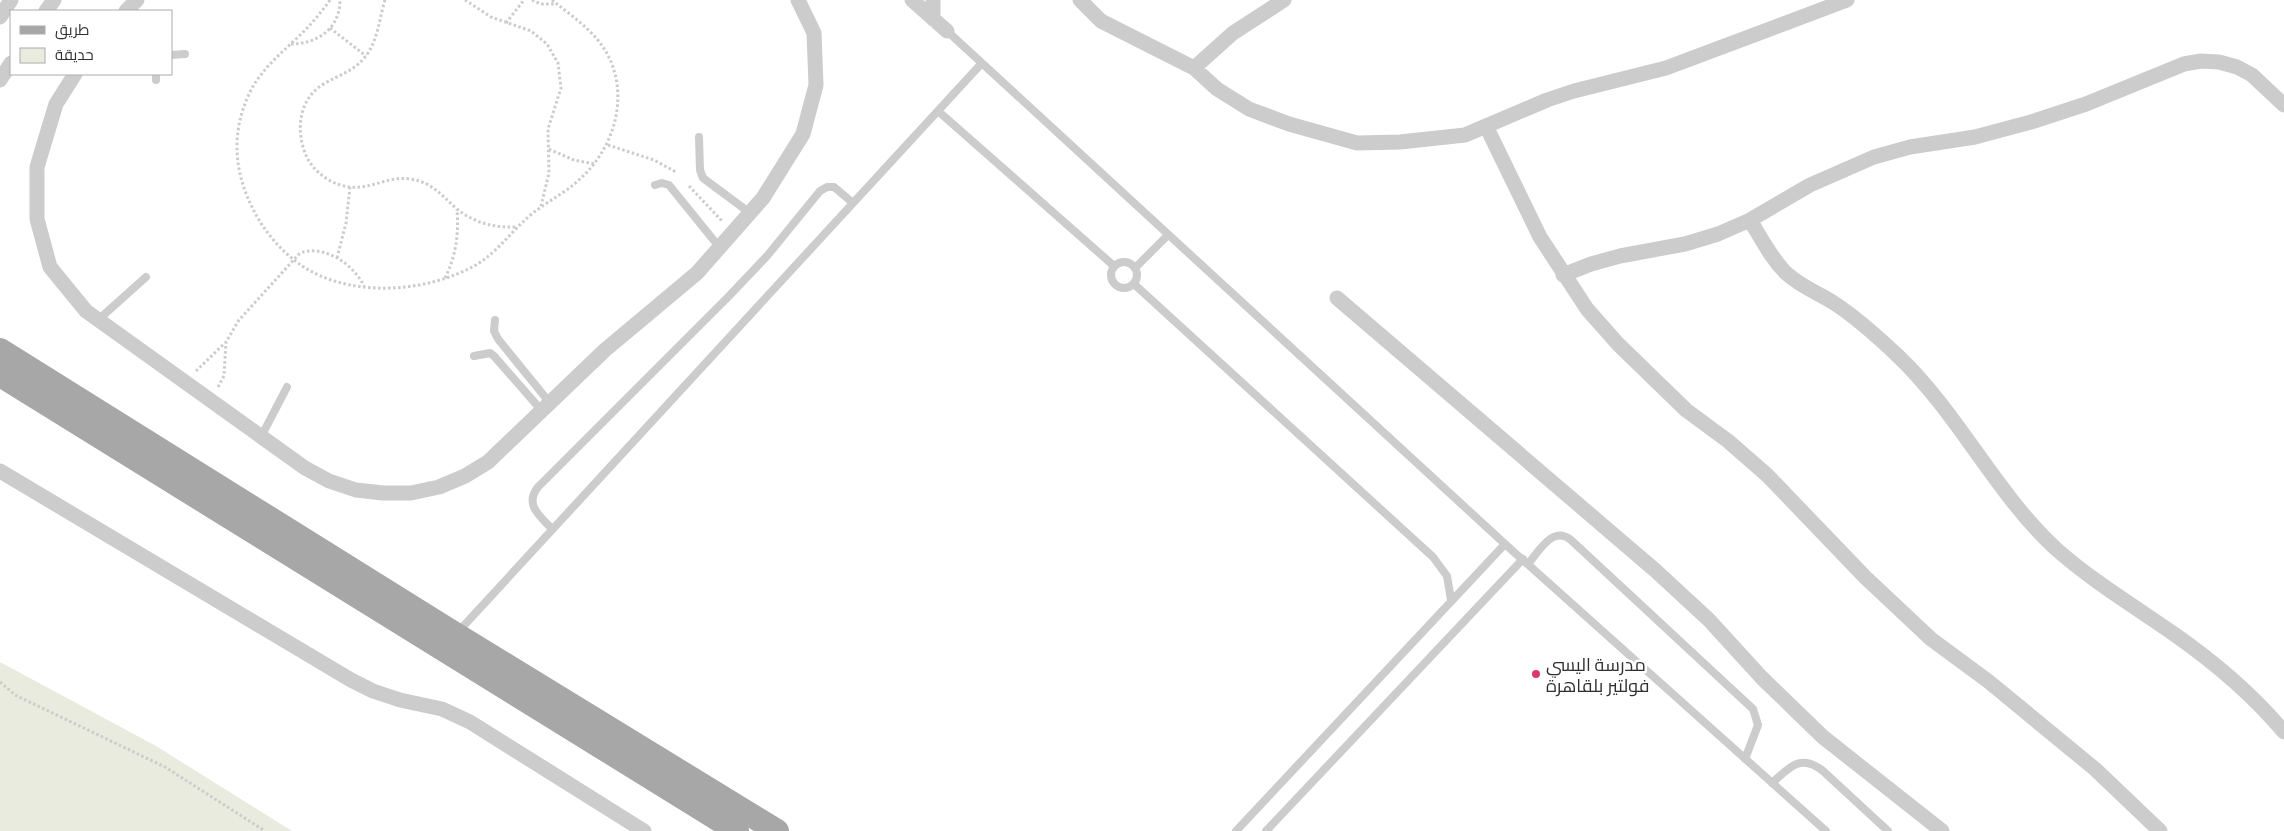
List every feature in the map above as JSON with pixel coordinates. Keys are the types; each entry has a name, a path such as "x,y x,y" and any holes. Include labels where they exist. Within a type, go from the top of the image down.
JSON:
{"main road":[{"path":"0,350 455,634 778,831"},
{"path":"0,375 737,831"}],"street":[{"path":"0,16 11,0"},
{"path":"127,10 137,0"},
{"path":"74,75 56,104 37,167 36,218 50,267 86,311 262,435 305,468 329,481 356,490 384,494 411,492 439,487 465,476 488,462 604,350 697,273 763,198 803,134 816,86 814,33 798,0"},
{"path":"912,0 947,32"},
{"path":"933,0 933,19"},
{"path":"1080,0 1101,21 1194,68 1217,88 1249,109 1289,124 1357,143 1442,139 1465,136 1574,91 1642,74 1697,57 1847,0"},
{"path":"1194,68 1233,32 1284,0"},
{"path":"1564,275 1591,264 1620,256 1685,244 1718,234 1750,220 1810,185 1874,157 1910,148 1974,137 2031,122 2086,104 2184,64 2202,61 2219,62 2237,67 2252,75 2284,105"},
{"path":"0,80 10,65"},
{"path":"1486,126 1540,238 1586,309 1651,378 1686,410 1728,441 1767,475 1865,577 1931,639 1988,681 2095,769 2160,831"},
{"path":"1750,220 1768,250 1787,274 1854,318 1899,357 1923,382 1945,408 2010,500 2056,548 2107,589 2200,653 2230,679 2284,732"},
{"path":"1337,298 1656,571 1709,620 1762,678 1822,736 1942,831"},
{"path":"0,471 351,680 373,691 400,700 442,709 470,722 644,831"}],"lane":[{"path":"947,32 1505,544 1826,831"},
{"path":"172,55 185,54"},
{"path":"455,634 982,64"},
{"path":"938,110 1114,266"},
{"path":"700,137 700,170 703,178 750,213"},
{"path":"655,185 662,182 669,185 720,248"},
{"path":"552,529 532,506 532,496 538,487 729,296 767,256 820,191 826,187 834,187 853,203"},
{"path":"1135,268 1168,235"},
{"path":"1123,262 1129,262 1135,268 1138,274 1134,284 1125,289 1115,286 1111,276 1114,266 1123,262"},
{"path":"98,320 146,277"},
{"path":"1134,284 1433,557 1441,565 1447,576 1451,587 1451,600"},
{"path":"495,320 494,331 498,339 546,407"},
{"path":"474,356 490,353 546,407"},
{"path":"262,435 287,386"},
{"path":"1266,831 1525,562 1553,536 1563,535 1571,540 1753,709 1758,720 1757,730 1745,760"},
{"path":"1236,831 1505,544"},
{"path":"1772,783 1792,766 1805,762 1812,764 1823,771 1888,831"}],"path":[{"path":"330,0 317,17 266,68 249,94 241,120 237,163 242,188 259,221 293,259 306,269 321,276 364,287 408,287 444,279 462,272 491,254 541,206 574,184 595,164 608,145 613,133 618,108 616,80 606,53 598,40 552,0"},
{"path":"291,44 308,43 316,40 330,28 338,13 340,0"},
{"path":"385,0 376,36 366,56 352,70 329,81 311,95 306,103 300,122 302,144 313,167 331,181 350,187 365,188 396,179 418,180 440,191 457,209 476,221 490,225 518,227"},
{"path":"465,0 491,16 531,31 540,37 554,53 558,63 561,88 548,129 549,173 541,206"},
{"path":"506,23 524,0"},
{"path":"532,0 541,4 556,4"},
{"path":"330,28 366,56"},
{"path":"549,149 574,160 595,164"},
{"path":"337,258 346,223 350,187"},
{"path":"444,279 455,252 458,223 457,209"},
{"path":"187,382 202,364 226,342 239,320 300,253 308,251 337,258 352,268 364,287"},
{"path":"210,399 224,376 226,342"},
{"path":"0,682 24,699 165,767 265,831"}],"green space":[{"path":"0,662 156,746 292,831 0,831"}],"place":[{"name":"مدرسة اليسي فولتير بلقاهرة","path":"1536,674"}]}
